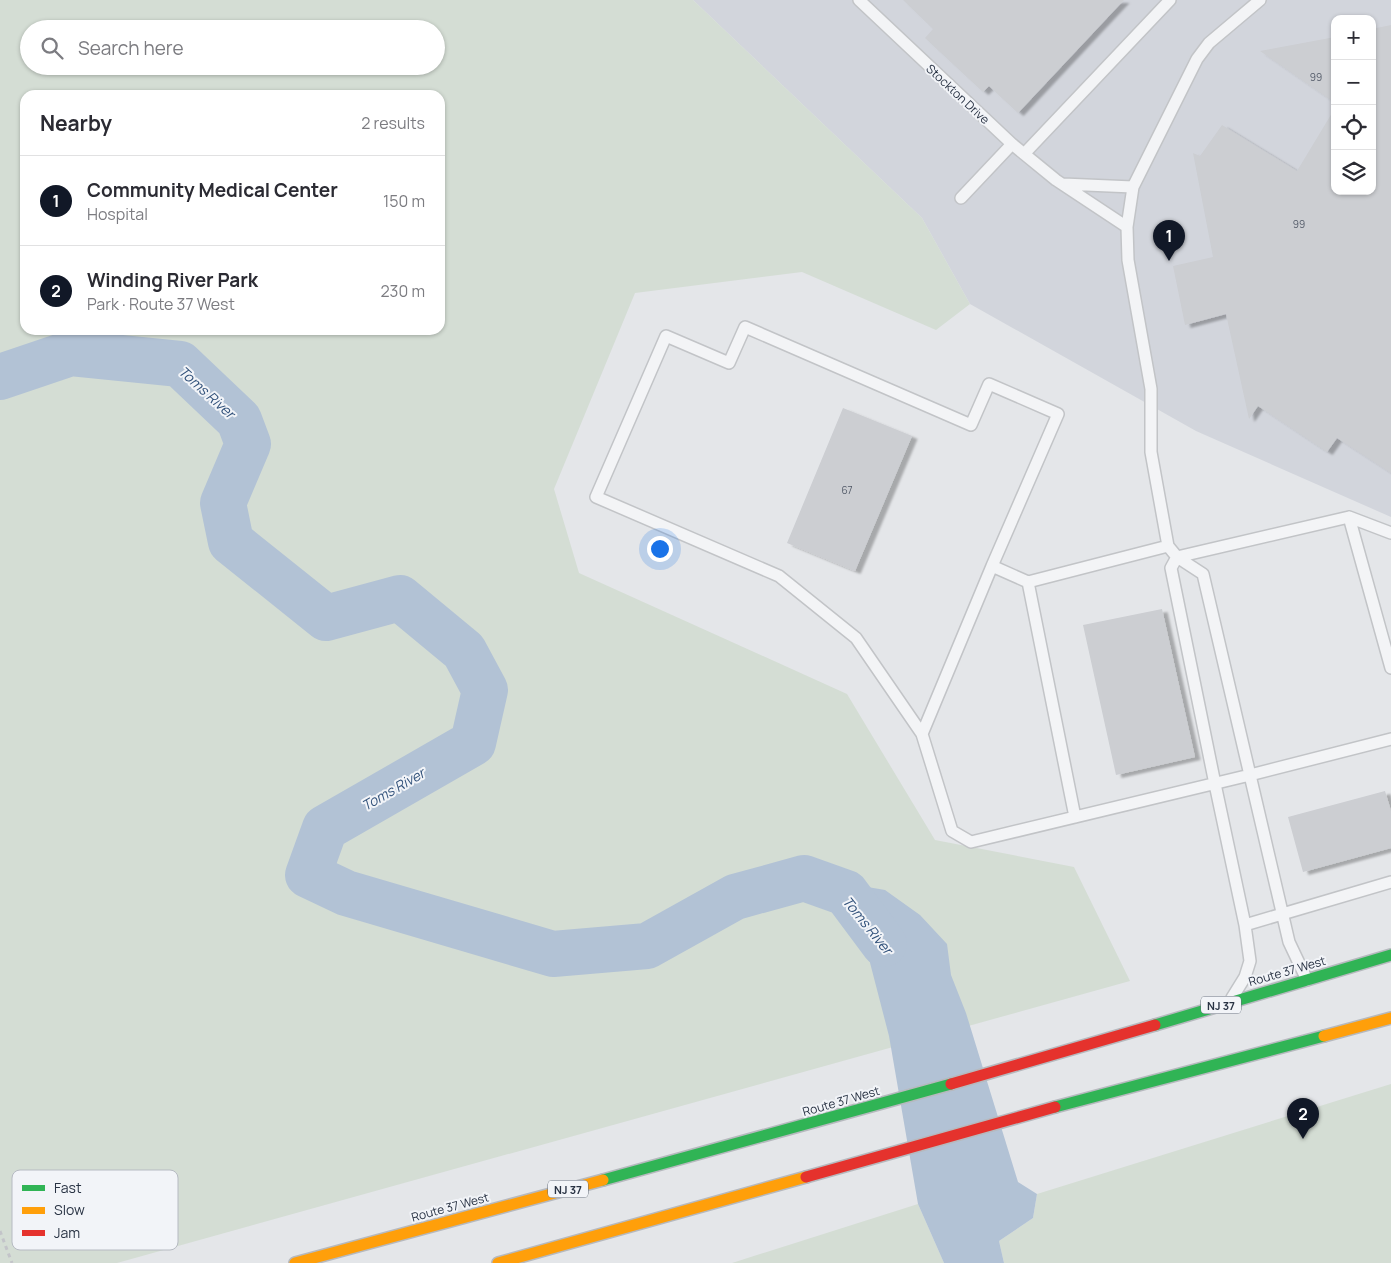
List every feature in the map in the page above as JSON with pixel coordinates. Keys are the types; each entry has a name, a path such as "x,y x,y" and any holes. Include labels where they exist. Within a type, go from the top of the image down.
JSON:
{"highway":[{"name":"Route 37 West","path":"295,1263 842,1115 1052,1055 1391,954"},
{"path":"498,1263 854,1162 1391,1018"}],"lane":[{"name":"Stockton Drive","path":"859,0 1012,144 1061,184 1127,227"},
{"path":"1024,154 1170,0"},
{"path":"1260,0 1209,43 1197,59 1133,186 1127,227 1128,260 1151,389 1151,452 1168,546 1177,557 1203,574 1289,942 1307,980"},
{"path":"961,198 1012,144"},
{"path":"1061,184 1133,186"},
{"path":"922,734 1058,414 989,384 971,424 745,327 729,363 666,336 596,497 779,576 856,638 922,734 952,831 971,842 1391,740"},
{"path":"1229,1002 1245,977 1250,961 1245,924 1214,784 1171,568 1177,557 1349,517 1391,533"},
{"path":"1349,517 1391,668"},
{"path":"992,566 1028,582 1168,546"},
{"path":"1028,582 1075,817"},
{"path":"1245,924 1391,882"}],"path":[{"path":"0,1232 12,1263"}],"shaded area":[{"path":"0,0 693,0 922,218 970,304 936,330 802,272 635,293 554,489 579,573 847,694 935,840 1074,867 1130,981 178,1246 178,1170 12,1170 12,1250 164,1250 117,1263 0,1263"},
{"path":"693,0 1391,0 1391,517 1196,431 970,304 922,218"},
{"path":"1391,1084 1391,1263 1004,1263 999,1241 1033,1218 1037,1194"},
{"path":"918,1204 944,1263 732,1263"}],"water":[{"path":"850,884 885,890 920,915 947,944 951,975 966,1013 1018,1182 1037,1194 1033,1218 999,1241 1004,1263 944,1263 918,1204 889,1036 868,955 838,912"}],"building":[{"path":"903,0 1124,0 1018,113 989,86 983,92 925,38 933,29"},
{"path":"1391,25 1391,473 1337,438 1327,452 1258,406 1249,419 1226,314 1185,325 1173,266 1213,257 1193,153 1200,156 1222,125 1297,171 1331,115 1331,195 1376,195 1376,28"},
{"path":"1331,38 1331,100 1260,51"},
{"path":"843,408 912,436 855,571 787,543"},
{"path":"1162,609 1195,757 1116,775 1083,625"},
{"path":"1385,791 1391,811 1391,848 1303,872 1288,817"}],"waterway":[{"name":"Toms River","path":"0,377 71,353 180,364 239,420 248,444 223,503 231,542 326,618 400,598 464,651 485,690 473,743 325,828 308,875 346,893 553,954 647,946 735,897 804,878 846,893 884,944"}],"traffic: fast":[{"path":"1155,1025 1391,955"},
{"path":"1055,1107 1324,1036"},
{"path":"603,1180 951,1084"}],"traffic: slow":[{"path":"1324,1036 1391,1018"},
{"path":"498,1263 806,1177"},
{"path":"295,1263 603,1180"}],"traffic: jam":[{"path":"951,1084 1155,1025"},
{"path":"806,1177 1055,1107"}],"place":[{"name":"Community Medical Center","path":"1169,261"},
{"name":"Winding River Park","path":"1303,1139"}]}
